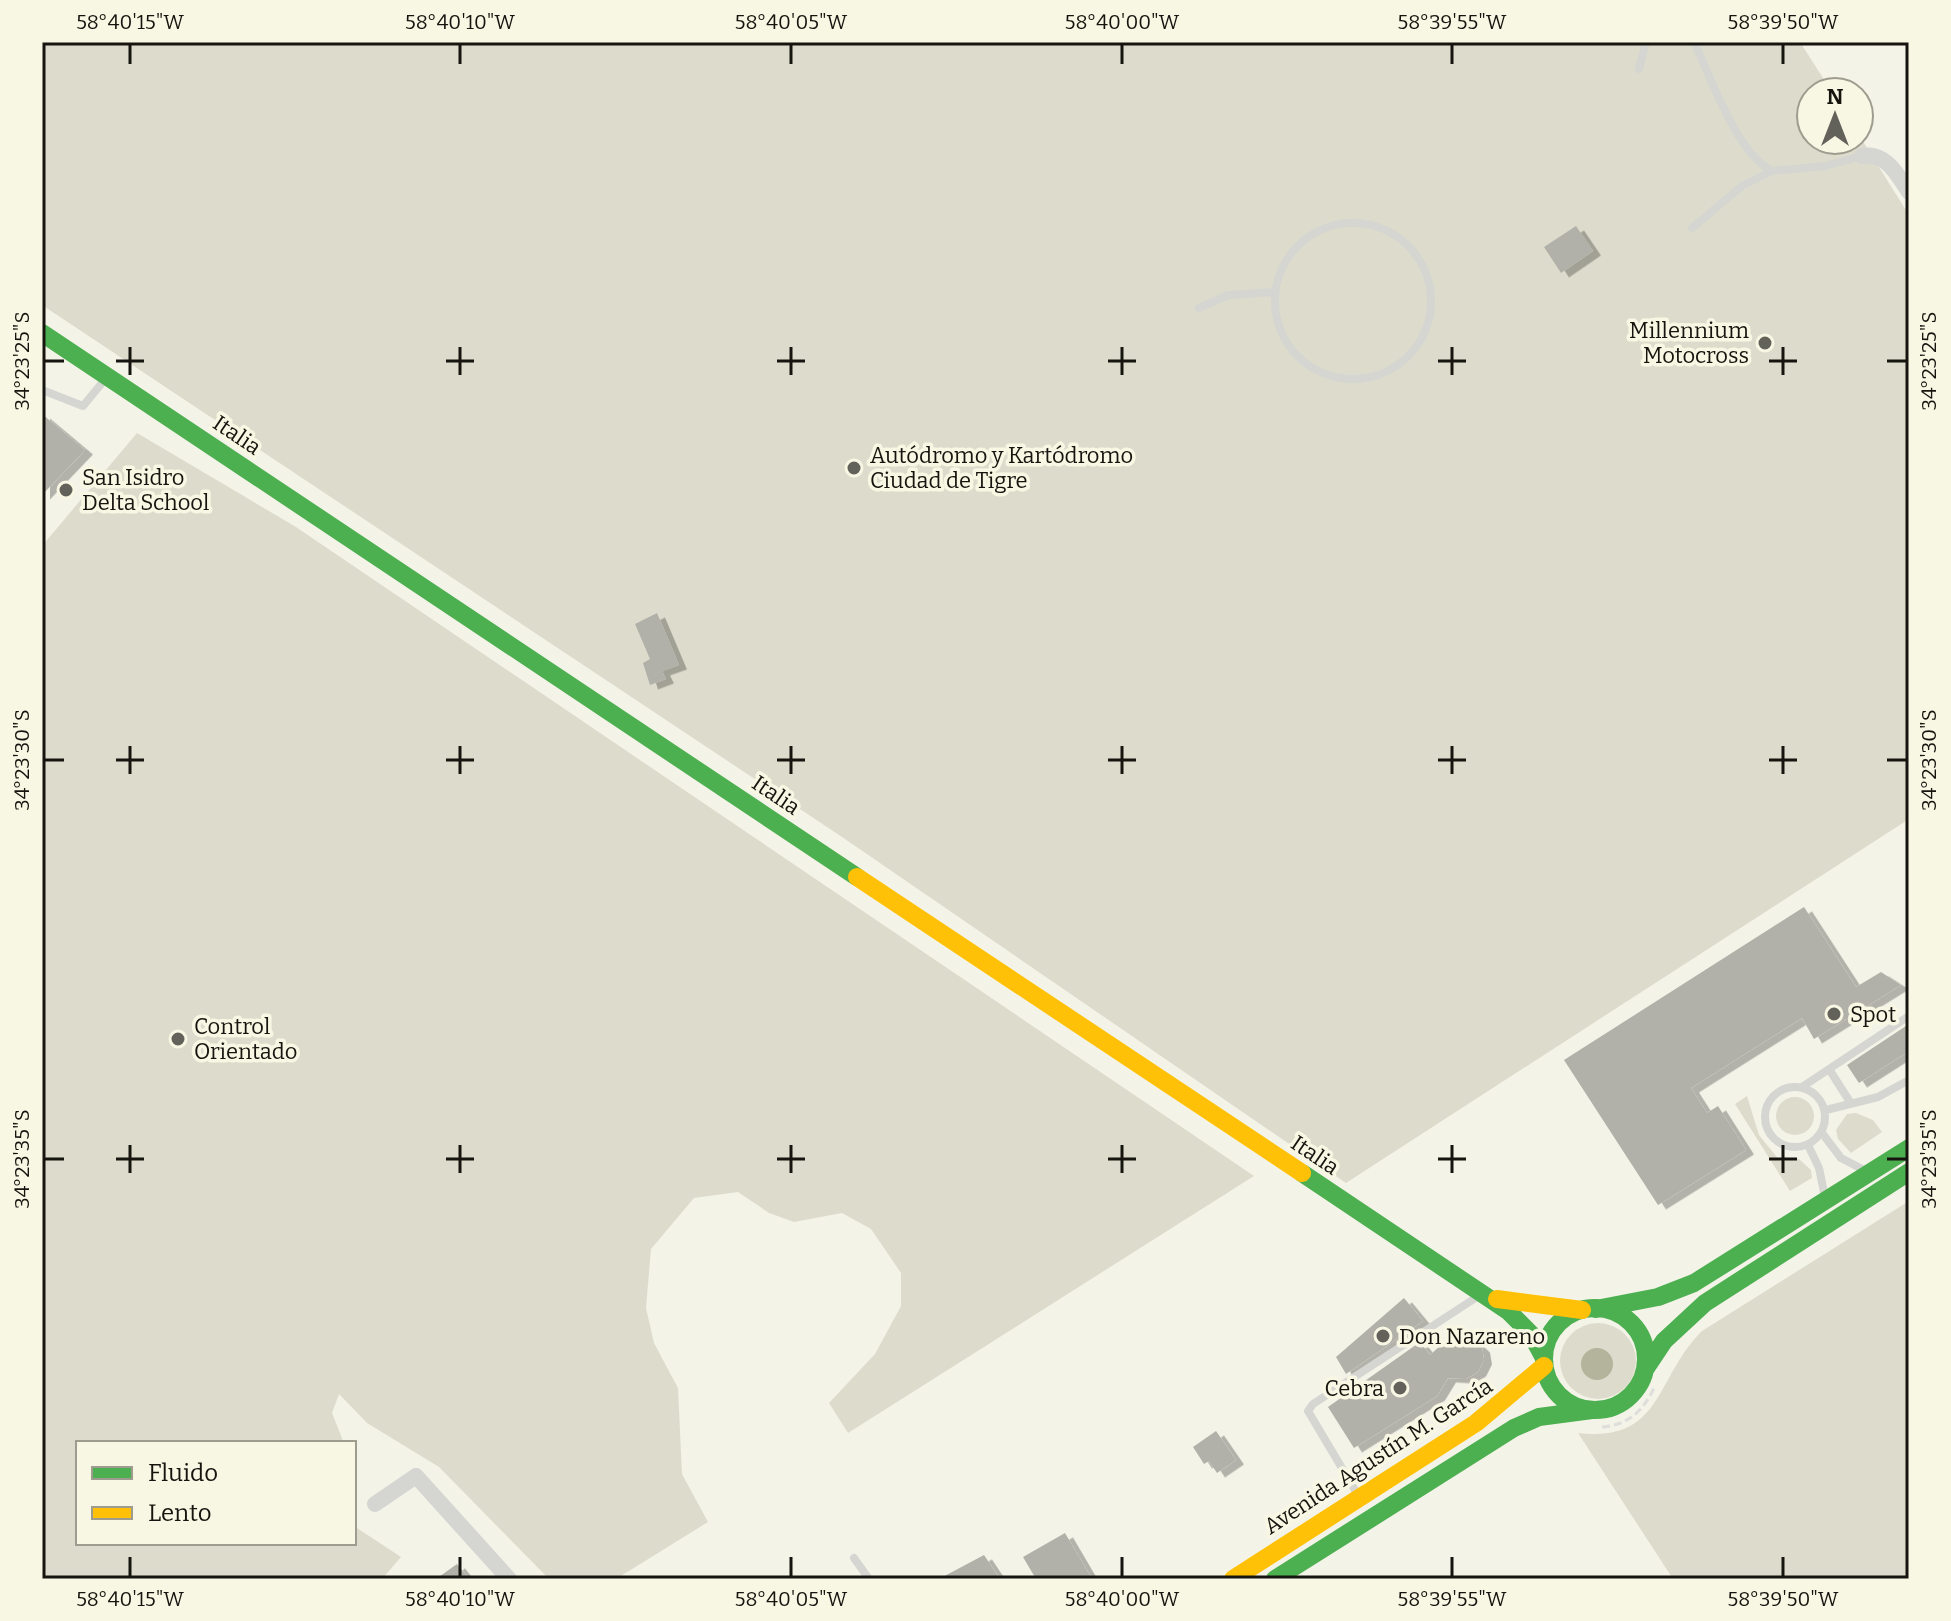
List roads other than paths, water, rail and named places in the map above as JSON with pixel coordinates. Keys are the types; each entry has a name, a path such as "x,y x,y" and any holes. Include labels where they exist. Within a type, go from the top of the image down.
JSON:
{"street":[{"path":"1875,154 1884,160 1909,192"},
{"name":"Italia","path":"42,333 1518,1319 1544,1362"},
{"path":"1593,1418 1563,1399 1553,1388 1544,1362 1555,1328 1566,1316 1658,1297 1694,1283 1909,1148"},
{"path":"1275,1579 1514,1428 1560,1412 1593,1418 1624,1402 1652,1374 1664,1341 1705,1303 1909,1172"},
{"name":"Italia","path":"1482,1295 1589,1309"},
{"path":"1589,1309 1626,1318 1637,1330 1652,1374"},
{"name":"Avenida Agustín M. García","path":"1233,1579 1476,1423 1544,1362"},
{"path":"375,1504 416,1476 509,1579"}],"lane":[{"path":"1639,69 1646,42"},
{"path":"1694,42 1743,142 1761,165 1772,171"},
{"path":"1692,228 1742,186 1772,171 1825,166 1862,156"},
{"path":"1357,223 1389,232 1415,254 1429,284 1429,318 1415,348 1389,370 1374,376 1340,378 1309,365 1291,348 1279,326 1275,292 1286,261 1309,236 1324,229 1357,223"},
{"path":"1199,308 1228,295 1275,292"},
{"path":"42,390 83,406 107,377"},
{"path":"1802,1087 1817,1095 1826,1110 1822,1133 1808,1145 1787,1146 1778,1142 1766,1125 1765,1114 1773,1096 1782,1089 1802,1087 1909,1016"},
{"path":"1829,1069 1850,1102"},
{"path":"1826,1110 1878,1097 1909,1080"},
{"path":"1822,1133 1841,1158 1870,1173"},
{"path":"1808,1145 1819,1168 1825,1201"},
{"path":"1359,1497 1308,1411 1313,1404 1482,1295"},
{"path":"854,1558 869,1579"}],"place":[{"name":"Millennium Motocross","path":"1765,343"},
{"name":"Autódromo y Kartódromo Ciudad de Tigre","path":"854,468"},
{"name":"San Isidro Delta School","path":"66,490"},
{"name":"Spot","path":"1834,1014"},
{"name":"Control Orientado","path":"178,1039"},
{"name":"Don Nazareno","path":"1383,1336"},
{"name":"Cebra","path":"1400,1388"}]}
